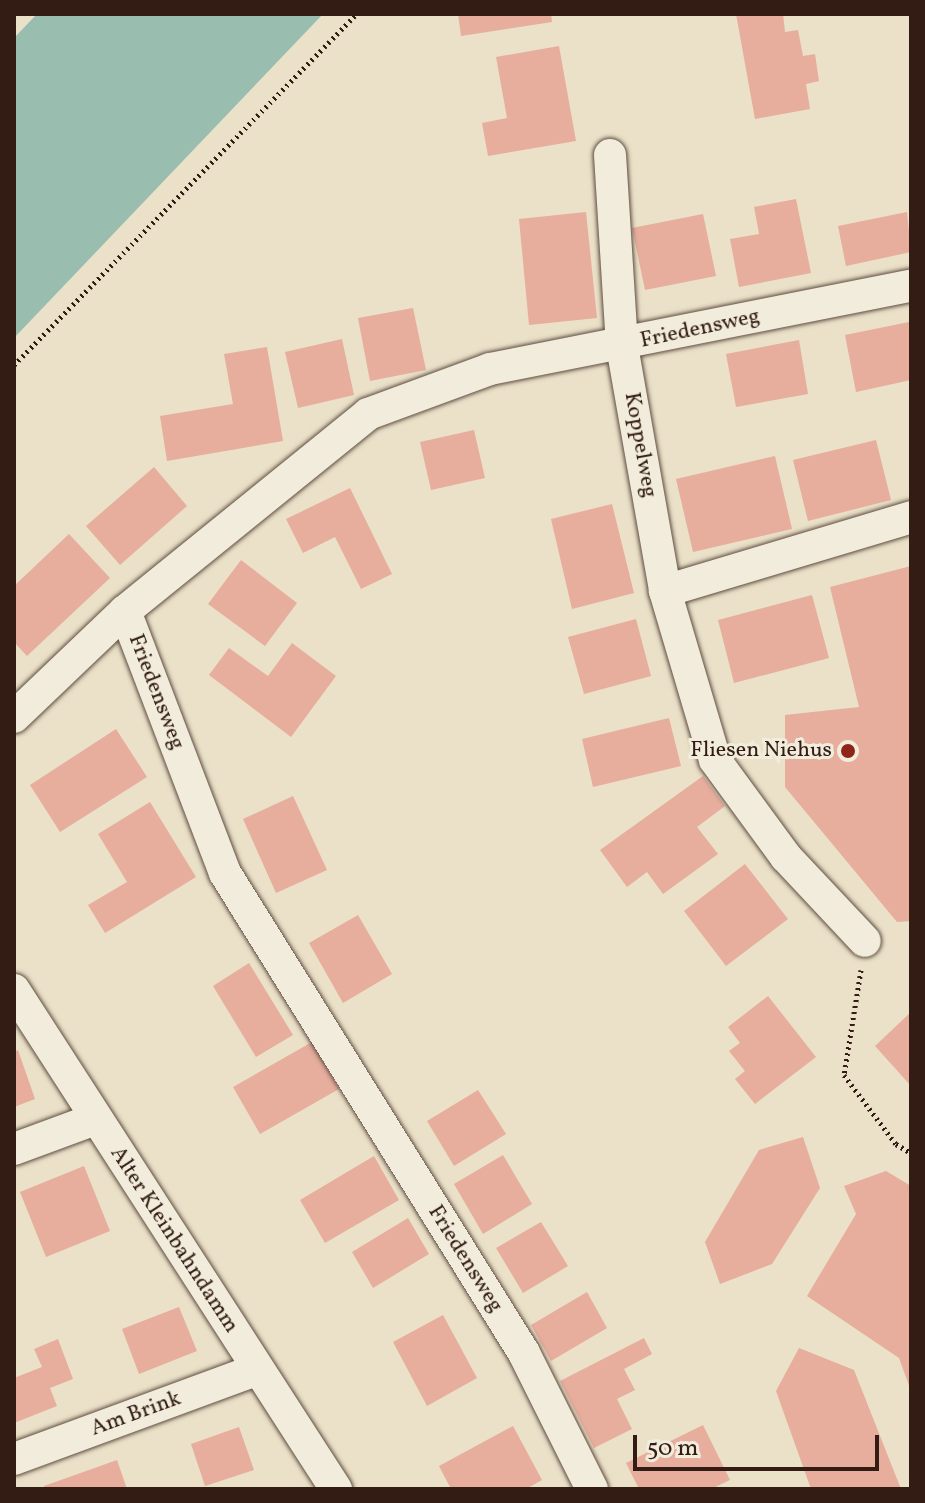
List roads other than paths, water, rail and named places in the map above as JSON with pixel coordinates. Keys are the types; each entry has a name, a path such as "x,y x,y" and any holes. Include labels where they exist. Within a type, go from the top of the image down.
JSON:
{"street":[{"name":"Koppelweg","path":"610,155 622,346 665,591 715,760 786,857 865,941"},
{"name":"Friedensweg","path":"592,1489 524,1353 225,873 125,611 368,414 490,369 622,346 911,286"},
{"path":"665,591 911,517"},
{"path":"14,717 125,611"},
{"name":"Alter Kleinbahndamm","path":"14,990 336,1489"},
{"path":"14,1149 95,1119"},
{"name":"Am Brink","path":"14,1459 258,1369"}],"place":[{"name":"Fliesen Niehus","path":"848,751"}]}
